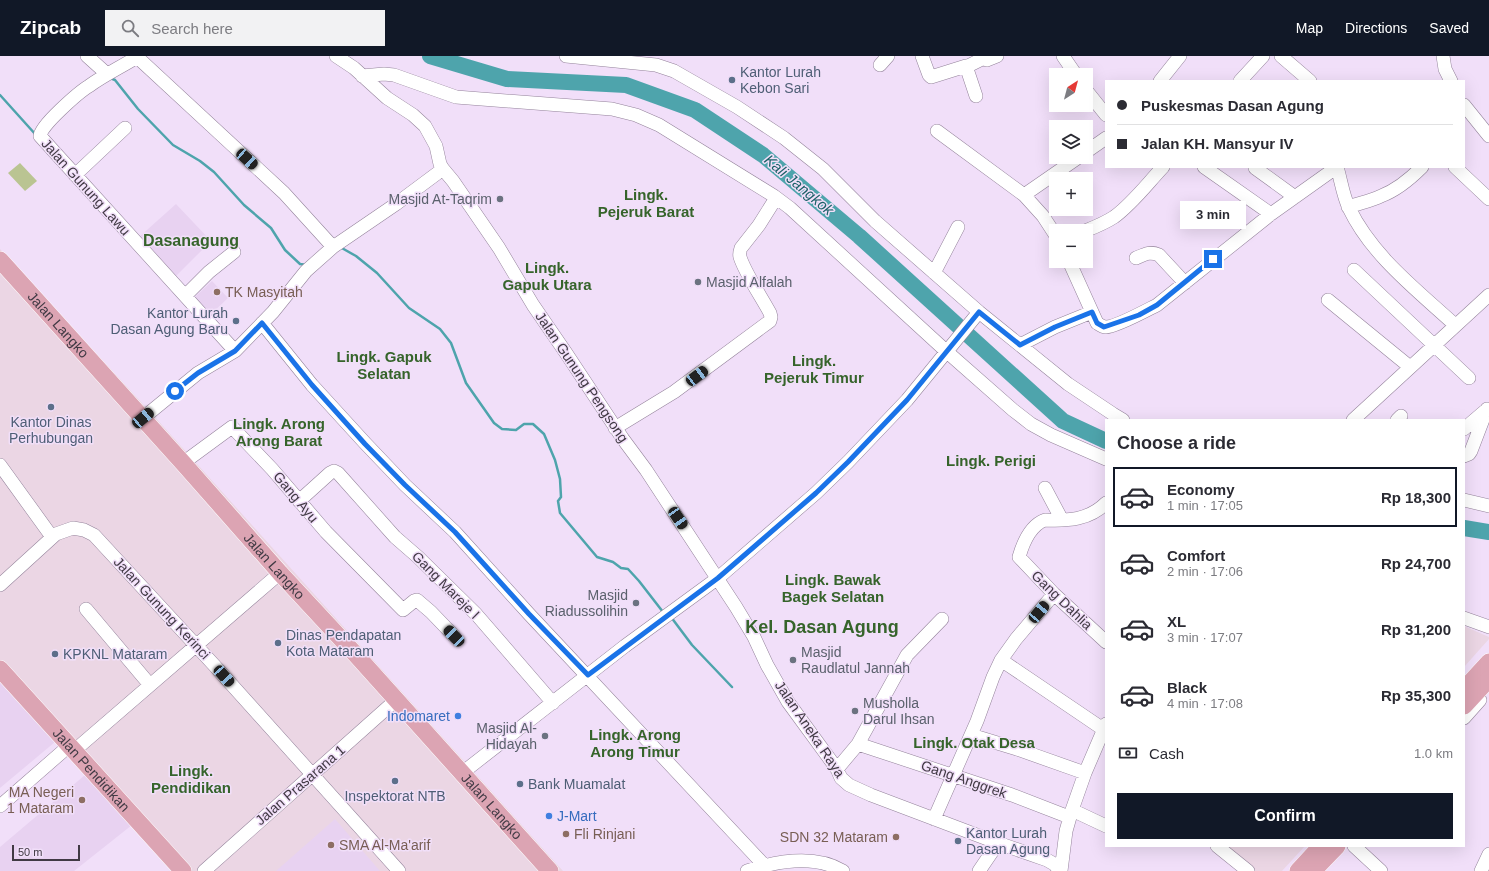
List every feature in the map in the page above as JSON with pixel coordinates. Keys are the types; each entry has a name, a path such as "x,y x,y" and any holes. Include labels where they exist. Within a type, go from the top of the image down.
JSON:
{"main road":[{"name":"Jalan Langko","path":"0,260 143,418 280,574 550,871"},
{"path":"1465,699 1489,662"},
{"name":"Jalan Pendidikan","path":"0,669 184,871"},
{"path":"1465,699 1487,687"},
{"path":"1298,871 1320,847"},
{"path":"1314,871 1336,847"}],"street":[{"path":"87,56 106,76"},
{"path":"137,56 284,193 333,245"},
{"name":"Jalan Gunung Lawu","path":"137,56 88,86 71,100 48,122 40,132 41,138 235,351"},
{"name":"Jalan Gunung Pengsong","path":"336,56 362,76 386,98 425,126 436,146 440,164 443,169 456,185 499,248 533,305 718,578"},
{"path":"566,56 656,65 674,71 737,107 784,138 823,169 874,221 934,273 975,317 1020,345 1068,384 1121,419"},
{"path":"922,56 929,76 931,77 965,66 966,67 984,58 987,60 997,56"},
{"path":"1063,56 1071,68"},
{"path":"1161,80 1180,56"},
{"path":"1241,80 1262,56"},
{"path":"1281,56 1309,80"},
{"path":"1443,56 1445,69 1450,80"},
{"path":"966,67 976,96"},
{"path":"362,76 384,74 394,75 456,97 612,109 636,115 659,125 776,198 804,220 948,349 1013,410 1031,424 1051,435 1105,459"},
{"path":"1093,99 1105,114"},
{"path":"1465,106 1489,136"},
{"path":"75,175 125,128"},
{"path":"937,132 1024,195 1043,216 1049,225"},
{"path":"1093,147 1105,139"},
{"path":"1024,195 1069,164"},
{"path":"1093,228 1114,217 1162,168"},
{"path":"1205,168 1271,214"},
{"path":"1256,168 1295,197"},
{"path":"1072,268 1097,323 1101,326 1107,327 1139,315 1157,305 1271,214 1336,168"},
{"path":"1337,168 1348,207 1360,229 1374,248 1455,325"},
{"path":"1348,207 1392,191 1412,177 1421,168"},
{"path":"1456,168 1488,194"},
{"path":"143,418 198,373 235,351 273,312 306,271 333,245 396,204 443,169"},
{"path":"616,428 674,392 770,321 770,313 744,267 739,252 760,225 776,198"},
{"path":"934,273 958,227"},
{"path":"185,296 209,272 234,252"},
{"path":"1136,258 1148,252 1153,252 1159,255 1185,283"},
{"path":"1354,270 1469,378"},
{"path":"1353,419 1489,294"},
{"path":"1328,300 1410,367"},
{"path":"1020,345 1055,327 1092,312"},
{"path":"462,773 513,732 718,578 816,493 907,400 975,317"},
{"path":"262,323 312,385 360,438 405,485 460,537 529,614 588,675 764,866"},
{"path":"1465,428 1488,409"},
{"path":"1465,456 1471,451 1488,409"},
{"name":"Gang Ayu","path":"183,463 232,427 272,469 326,532 403,610 417,600 454,636"},
{"path":"0,465 52,537"},
{"name":"Gang Mareje I","path":"299,501 334,471 338,473 395,537 418,557 476,614 553,703"},
{"path":"1045,488 1062,520 1083,518 1095,512 1105,504"},
{"path":"1465,500 1489,506"},
{"name":"Gang Dahlia","path":"1062,520 1045,520 1035,525 1026,538 1019,557 1054,594 1105,641"},
{"name":"Jalan Gunung Kerinci","path":"0,585 52,537 62,531 73,528 84,530 94,535 399,871"},
{"path":"0,806 150,685 280,574"},
{"name":"Jalan Aneka Raya","path":"718,578 754,637 767,665 785,697 841,778 849,785 858,790 934,819 1047,860 1061,871"},
{"path":"934,819 982,711 993,677 1001,660 1016,639 1054,594"},
{"path":"86,610 150,685"},
{"path":"1465,618 1489,627"},
{"path":"836,769 858,744 907,655 942,619"},
{"path":"1001,660 1104,726 1084,773 1070,814 1066,831 1061,871"},
{"path":"1465,717 1487,687"},
{"name":"Jalan Prasarana 1","path":"204,871 396,700"},
{"path":"971,735 1017,749 1084,773"},
{"name":"Gang Anggrek","path":"858,744 1105,826"},
{"path":"979,871 998,843"},
{"path":"1218,847 1248,871"},
{"path":"1324,871 1347,847"},
{"path":"1355,847 1381,871"},
{"path":"1481,871 1489,854"},
{"path":"747,871 764,866 804,861 816,861 843,871"},
{"path":"791,871 825,864"}],"shaded area":[{"path":"176,204 211,241 174,278 138,238"},
{"path":"0,249 153,415 563,871 190,871 0,663"},
{"path":"212,281 228,298 208,317 193,299"},
{"path":"1465,626 1489,637 1489,639 1465,666"},
{"path":"0,682 55,742 0,788"},
{"name":"MA Negeri 1 Mataram","path":"85,775 132,825 74,871 0,871 0,847"},
{"name":"SMA Al-Ma'arif","path":"335,819 380,871 276,871"},
{"path":"1223,847 1304,847 1282,871 1253,871"}],"green space":[{"path":"20,163 37,181 25,191 8,173"}],"waterway":[{"name":"Kali Jangkok","path":"430,56 507,79 626,85 695,110 763,155 859,236 1063,421 1105,441"},
{"path":"110,78 115,80 138,109 173,145 200,161 214,172 244,205 271,228 285,250 300,264 307,265"},
{"path":"0,95 36,135"},
{"path":"340,247 356,256 377,273 409,308 440,329 451,343 466,383 494,423 502,429 516,430 524,424 533,424 544,434 555,460 560,479 561,497 558,501 560,513 597,557 613,562 621,568 628,569 663,612"},
{"name":"Kali Jangkok","path":"1465,528 1489,532"},
{"path":"671,617 692,645 732,687"}],"place":[{"name":"Kantor Lurah Kebon Sari","path":"732,80"},
{"name":"Masjid At-Taqrim","path":"500,199"},
{"name":"Masjid Alfalah","path":"698,282"},
{"name":"TK Masyitah","path":"217,292"},
{"name":"Kantor Lurah Dasan Agung Baru","path":"236,321"},
{"name":"Kantor Dinas Perhubungan","path":"51,407"},
{"name":"Masjid Riadussolihin","path":"636,603"},
{"name":"Dinas Pendapatan Kota Mataram","path":"278,643"},
{"name":"KPKNL Mataram","path":"55,654"},
{"name":"Masjid Raudlatul Jannah","path":"793,660"},
{"name":"Musholla Darul Ihsan","path":"855,711"},
{"name":"Indomaret","path":"458,716"},
{"name":"Masjid Al- Hidayah","path":"545,736"},
{"name":"Inspektorat NTB","path":"395,781"},
{"name":"Bank Muamalat","path":"520,784"},
{"name":"MA Negeri 1 Mataram","path":"82,800"},
{"name":"J-Mart","path":"549,816"},
{"name":"Fli Rinjani","path":"566,834"},
{"name":"SDN 32 Mataram","path":"896,837"},
{"name":"Kantor Lurah Dasan Agung","path":"958,841"},
{"name":"SMA Al-Ma'arif","path":"331,845"}],"district":[{"name":"Lingk. Pejeruk Barat","path":"646,204"},
{"name":"Dasanagung","path":"191,240"},
{"name":"Lingk. Gapuk Utara","path":"547,276"},
{"name":"Lingk. Gapuk Selatan","path":"384,366"},
{"name":"Lingk. Pejeruk Timur","path":"814,370"},
{"name":"Lingk. Arong Arong Barat","path":"279,432"},
{"name":"Lingk. Perigi","path":"991,461"},
{"name":"Lingk. Bawak Bagek Selatan","path":"833,588"},
{"name":"Kel. Dasan Agung","path":"822,627"},
{"name":"Lingk. Otak Desa","path":"974,743"},
{"name":"Lingk. Arong Arong Timur","path":"635,744"},
{"name":"Lingk. Pendidikan","path":"191,780"}],"route":[{"path":"175,391 198,373 235,351 262,323 312,385 365,444 405,485 474,551 529,614 588,675 718,578 816,493 907,400 979,312 1020,345 1055,327 1092,312 1097,323 1101,326 1107,327 1139,315 1157,305 1213,259"}]}
